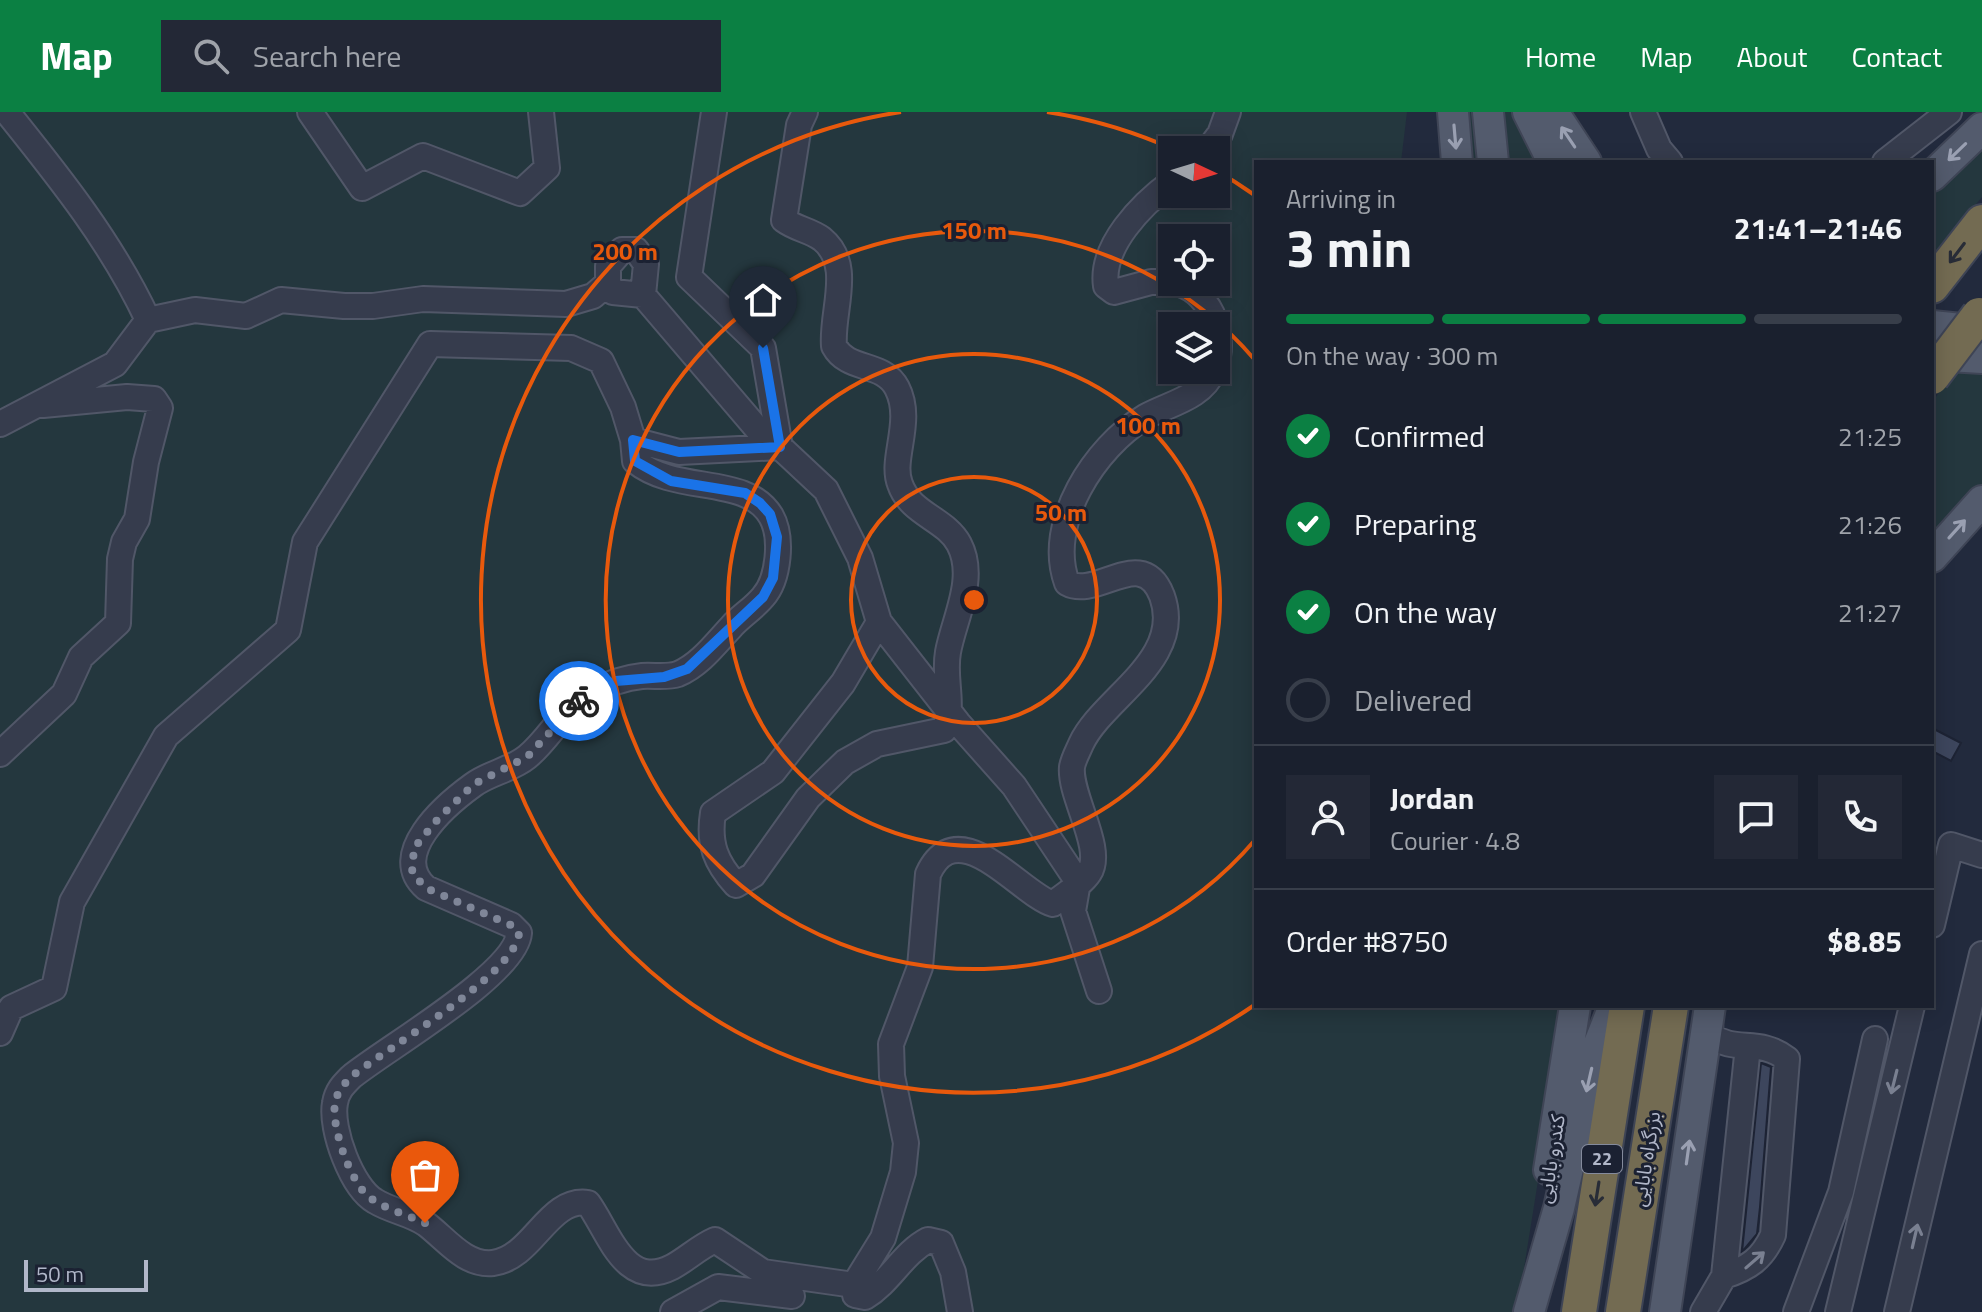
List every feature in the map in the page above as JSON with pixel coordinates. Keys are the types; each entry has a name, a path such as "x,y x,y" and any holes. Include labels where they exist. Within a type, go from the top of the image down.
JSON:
{"highway":[{"path":"1934,283 1982,222"},
{"path":"1934,375 1981,319"},
{"name":"22","path":"1579,1312 1627,1008"},
{"name":"بزرگراه بابایی","path":"1623,1312 1671,1008"}],"main road":[{"path":"1453,112 1457,160"},
{"path":"1488,112 1493,160"},
{"path":"1528,112 1552,160"},
{"path":"1553,112 1585,160"},
{"path":"1934,174 1982,128"},
{"path":"1934,326 1981,319"},
{"path":"1934,355 1982,358"},
{"path":"1934,555 1982,501"},
{"name":"کندرو بابایی","path":"1528,1312 1575,1008"},
{"path":"1528,1312 1559,1208 1593,1059 1613,1008"},
{"path":"1655,1098 1701,1008"},
{"path":"1665,1312 1702,1008"}],"street":[{"path":"7,112 77,199 130,281 148,320"},
{"path":"310,112 362,188 423,156 520,193 547,168 541,112"},
{"path":"714,112 689,277 763,348 780,447"},
{"path":"805,112 799,125 784,220 812,232 832,249 840,266 834,346 847,362 879,370 891,378 898,389 904,406 899,483 915,506 960,545 965,568 964,595 947,654 952,712 944,730 877,744 845,762 808,798 753,875 736,885 715,857 710,834 713,813 773,772 843,683 879,622"},
{"path":"1218,136 1228,112"},
{"path":"1643,112 1659,149 1668,160"},
{"path":"1888,160 1949,112"},
{"path":"1158,196 1125,230 1108,255 1104,275 1106,286 1114,292 1158,282"},
{"path":"643,295 646,264 636,250 622,250 608,266 608,283 613,292 643,295 759,431 826,490 860,558 879,622 1014,786 1078,882 1073,911 1099,991"},
{"path":"0,424 43,405 115,364 148,320 195,310 246,316 281,300 344,306 373,306 423,299 566,304 593,296 608,283"},
{"path":"0,1033 11,1008 54,988 72,902 166,736 288,630 305,542 430,344 571,348 601,361 623,407 633,440 635,461 658,476 745,493 770,514 777,537 768,589 717,643 687,669 664,677 616,681 573,705 527,757 474,784 425,832 414,848 411,862 412,873 419,882 426,888 511,925 519,933 518,942 496,969 467,993 351,1077 339,1090 334,1105 335,1122 356,1185 375,1202 425,1223 479,1263 505,1260 516,1254 556,1215 579,1202 588,1203 618,1256 642,1272 670,1268 715,1240 763,1272 854,1285"},
{"path":"960,1312 949,1256 941,1243 928,1240 918,1245 880,1288 865,1297 855,1295 854,1285 883,1238 903,1172 906,1143 892,1076 891,1044 920,967 928,874 935,860 947,854 974,854 1006,870 1043,902 1053,904 1089,874 1094,862 1074,788 1072,766 1083,740 1151,662 1161,639 1164,616 1162,597 1154,583 1141,574 1124,573 1089,587 1076,588 1067,583 1063,554 1074,497 1081,480 1096,459 1119,438 1144,418 1200,390 1204,384"},
{"path":"0,754 64,694 81,657 118,623 120,559 137,519 160,408 154,399 127,397 43,405"},
{"path":"633,440 679,452 780,447"},
{"path":"1934,917 1951,845 1982,855"},
{"path":"1897,1312 1982,954"},
{"path":"1702,1008 1711,1035 1720,1042 1772,1047 1787,1059 1773,1235 1762,1257 1744,1269 1724,1276"},
{"path":"1838,1312 1912,1008"},
{"path":"1796,1312 1841,1192 1875,1039"},
{"path":"1703,1312 1724,1276 1748,1046"},
{"path":"1741,1119 1781,1122"},
{"path":"1734,1187 1776,1189"},
{"path":"673,1312 718,1287 792,1296"}],"shaded area":[{"path":"0,112 1407,112 1401,160 1254,160 1254,1008 1566,1008 1517,1312 0,1312"},
{"path":"1468,112 1481,112 1485,160 1472,160"},
{"path":"1495,112 1520,112 1543,160 1500,160"},
{"path":"1982,139 1982,197 1934,255 1934,186"},
{"path":"1957,364 1982,364 1982,491 1934,544 1934,400"}],"building":[{"path":"1934,729 1961,743 1951,761 1934,752"},
{"path":"1761,1063 1771,1067 1760,1207 1757,1234 1742,1252"}],"way so far":[{"path":"425,1223 375,1202 356,1185 335,1122 334,1105 339,1090 351,1077 467,993 513,951 519,933 511,925 493,914 426,888 419,882 412,873 414,848 425,832 474,784 527,757 563,714 579,701"}],"route":[{"path":"579,701 616,681 632,677 664,677 687,669 717,643 768,589 773,578 777,537 770,514 760,503 745,493 671,481 658,476 635,461 633,450 633,440 679,452 780,447 763,348"}]}
